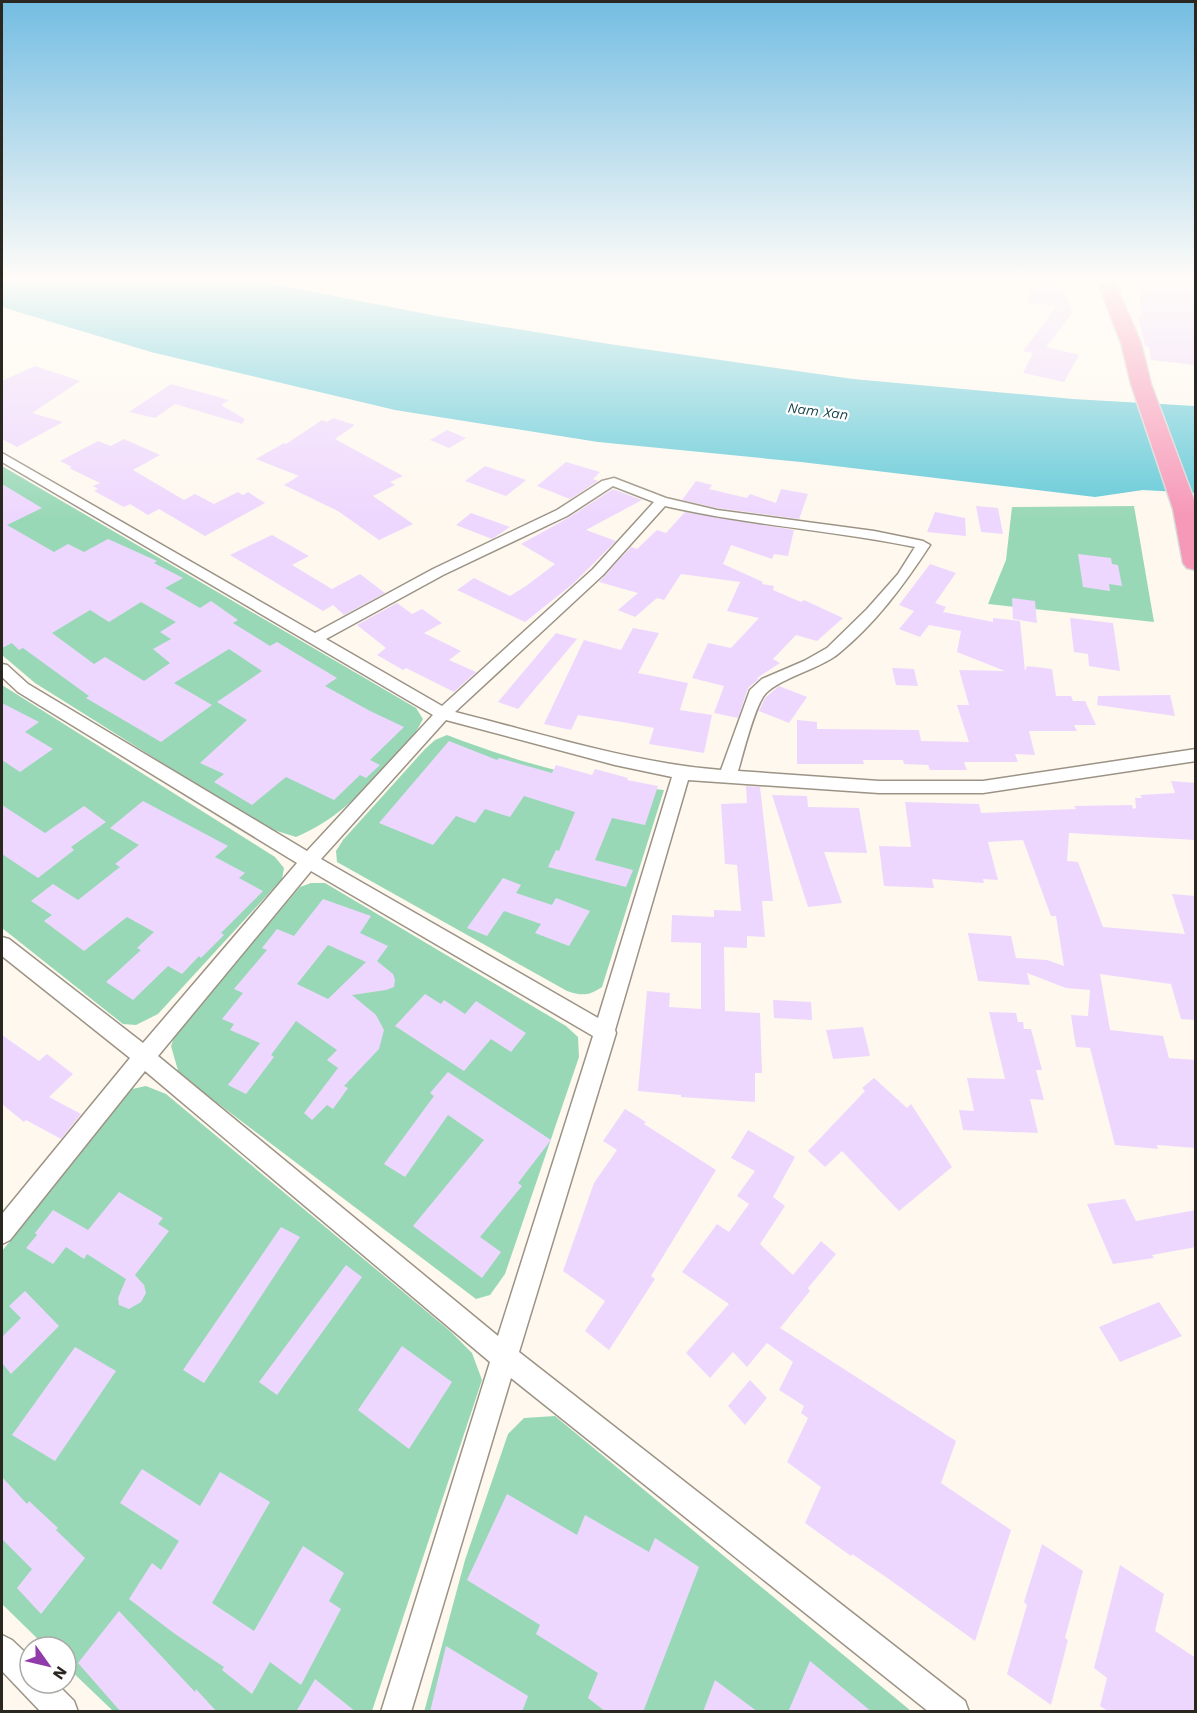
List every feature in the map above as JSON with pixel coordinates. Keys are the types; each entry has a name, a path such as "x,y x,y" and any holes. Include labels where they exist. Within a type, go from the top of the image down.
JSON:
{"highway":[{"path":"1122,358 1141,384"},
{"path":"1136,358 1141,384 1190,517 1196,563"}],"street":[{"path":"2,457 443,714 615,759 682,773 727,777 879,787 982,787 1196,755"},
{"path":"313,640 438,572 562,513 606,483 620,483 662,501 717,514 874,535 923,545 903,576 832,651 809,665 767,682 756,694 727,777"},
{"path":"2,1232 144,1056 309,861 443,714 598,572 662,501"},
{"path":"2,669 23,688 309,861 606,1033"},
{"path":"396,1712 503,1356 606,1033 682,773"},
{"path":"2,945 144,1056 503,1356 954,1712"},
{"path":"2,1650 18,1666"},
{"path":"47,1695 63,1712"}],"green space":[{"path":"2,466 416,708 423,719 415,732 401,750 345,807 323,823 296,837 264,827 35,683 2,655"},
{"path":"1134,506 1154,622 988,604 1006,560 1012,507"},
{"path":"2,685 275,857 284,868 282,879 158,1014 136,1025 123,1024 2,928"},
{"path":"447,735 554,770 608,782 664,790 602,987 589,994 567,991 337,862 336,851 343,840 425,749 435,740"},
{"path":"311,883 325,883 566,1026 578,1037 579,1057 505,1274 490,1295 476,1299 179,1074 171,1046 176,1032 300,887"},
{"path":"146,1086 166,1094 450,1331 472,1353 482,1380 372,1711 113,1711 78,1677 78,1635 34,1635 2,1604 2,1251 132,1089"},
{"path":"555,1416 911,1711 424,1712 465,1560 508,1434 524,1418"}],"water":[{"name":"Nam Xan","path":"176,358 706,358 853,379 1073,399 1195,406 1195,493 1143,490 1095,497 801,462 598,442 395,410"}],"building":[{"path":"1031,358 1077,358 1064,382 1023,373"},
{"path":"1151,358 1196,358 1196,365 1151,360"},
{"path":"35,366 80,381 32,413 63,422 17,447 2,439 2,381"},
{"path":"171,384 229,400 221,405 245,419 242,424 175,404 155,418 129,412"},
{"path":"333,418 355,425 335,439 403,476 390,482 395,485 373,496 413,524 379,540 338,511 284,485 299,476 256,459 286,444 322,420 327,422"},
{"path":"447,430 466,438 449,448 430,440"},
{"path":"124,439 160,455 133,470 184,500 195,494 214,504 238,492 243,495 248,492 265,503 205,536 159,509 148,515 130,504 124,507 94,491 98,489 93,486 100,483 60,461 98,441 111,446"},
{"path":"566,462 600,472 593,479 598,481 570,499 537,486"},
{"path":"485,466 526,480 506,496 465,481"},
{"path":"696,481 712,485 709,489 747,498 750,494 776,503 781,489 808,494 799,519 717,508 682,500"},
{"path":"2,484 42,508 7,525 54,552 68,544 84,552 108,539 157,561 154,563 183,578 165,588 200,608 211,601 238,620 233,623 270,646 277,642 337,678 325,686 404,727 370,760 380,765 366,778 360,775 334,800 286,777 252,805 214,782 224,774 200,763 247,720 217,702 262,671 229,649 174,683 212,705 161,742 86,698 89,696 23,648 19,650 12,643 2,648","holes":["141,602 176,622 160,632 171,639 153,649 170,663 144,681 105,657 94,664 52,633 90,610 109,622"]},
{"path":"613,489 642,500 586,530 616,541 574,583 525,622 457,590 474,578 510,596 526,586 555,564 521,544 568,518"},
{"path":"976,506 998,508 1003,534 981,532"},
{"path":"685,512 794,530 788,556 774,554 772,559 731,545 723,564 763,582 762,584 774,586 773,590 801,602 804,600 843,618 817,641 796,635 773,659 780,663 757,678 759,679 748,688 738,718 714,713 724,686 692,678 708,643 731,648 759,618 727,611 740,582 681,574 664,600 657,598 635,617 618,610 638,593 599,582 631,547 637,549 657,530 666,533"},
{"path":"935,512 965,518 966,536 927,532"},
{"path":"471,513 510,527 492,539 456,525"},
{"path":"272,535 309,556 292,565 332,589 360,574 385,593 344,615 333,605 323,611 230,555"},
{"path":"1078,554 1111,558 1112,564 1118,565 1122,586 1109,584 1110,591 1083,587"},
{"path":"930,564 956,573 935,603 946,607 943,612 993,622 993,618 1020,621 1025,671 1027,666 1052,669 1056,696 1071,696 1073,701 1085,701 1096,725 1074,725 1077,731 1029,731 1035,755 1015,754 1018,762 964,762 967,770 930,770 928,765 904,764 903,760 863,760 864,764 797,764 797,720 817,722 817,729 919,730 921,741 969,742 957,705 969,705 959,670 1005,671 957,652 961,631 929,625 920,637 899,629 914,611 899,605"},
{"path":"1012,598 1035,601 1037,623 1013,619"},
{"path":"397,603 412,614 422,609 442,623 424,633 461,651 449,660 476,672 454,692 406,668 403,670 377,655 386,648 357,625"},
{"path":"1070,618 1113,623 1120,671 1089,666 1088,654 1074,652"},
{"path":"633,628 659,633 638,673 688,683 680,710 712,715 704,753 649,744 654,728 628,723 578,715 571,730 544,724 584,640 621,650"},
{"path":"556,633 577,639 518,709 498,702"},
{"path":"892,668 914,669 918,686 896,685"},
{"path":"779,686 807,697 789,723 759,711 765,698"},
{"path":"1170,695 1175,716 1097,705 1098,696"},
{"path":"2,703 39,722 25,732 53,749 20,772 2,760"},
{"path":"449,741 497,760 499,758 552,773 556,765 592,775 595,769 628,778 627,780 658,786 645,825 612,818 595,860 633,870 626,887 548,867 556,850 559,851 575,812 524,796 510,817 485,809 475,823 456,816 433,845 379,823"},
{"path":"1171,781 1196,783 1196,840 1069,833 1067,861 1078,862 1103,927 1185,934 1172,894 1196,896 1196,1020 1181,1019 1171,984 1100,974 1110,1030 1163,1036 1169,1058 1196,1060 1196,1148 1157,1145 1158,1149 1115,1145 1090,1048 1076,1047 1074,1035 1071,1015 1088,1016 1090,990 1066,988 1027,973 1030,985 978,981 968,933 1011,936 1016,958 1047,960 1064,966 1056,916 1051,916 1023,840 988,842 998,880 983,879 984,883 932,879 934,888 884,886 879,846 911,847 905,802 979,804 981,813 1076,809 1074,806 1132,805 1133,809 1136,808 1135,798 1142,798 1140,795 1175,793"},
{"path":"746,786 760,787 773,901 762,901 765,937 747,936 747,948 724,947 725,1011 760,1013 762,1073 755,1073 755,1102 681,1097 681,1095 638,1091 647,991 670,993 669,1007 701,1009 701,943 671,942 672,915 714,917 714,910 741,911 737,865 725,864 721,804 747,803"},
{"path":"772,795 807,796 808,807 859,808 867,853 824,852 842,903 808,907"},
{"path":"143,801 228,846 215,857 245,873 239,878 263,891 221,933 224,935 182,974 168,966 133,1000 106,982 141,950 137,948 154,932 127,917 84,951 44,921 52,915 31,901 53,884 78,900 120,867 115,864 139,845 110,828"},
{"path":"2,805 45,833 84,806 106,822 71,847 74,850 38,878 2,854"},
{"path":"503,878 521,885 516,893 552,905 556,898 590,911 569,946 535,933 541,924 504,911 487,936 467,928"},
{"path":"323,899 371,916 360,933 388,946 377,961 393,974 395,980 394,987 386,990 352,995 376,1015 384,1030 379,1049 344,1086 348,1088 333,1109 327,1105 312,1120 304,1113 338,1068 327,1060 337,1050 296,1021 271,1055 274,1057 246,1094 228,1085 260,1043 230,1030 234,1024 222,1019 243,993 234,989 267,950 262,948 277,929 294,936","holes":["328,945 366,962 328,999 297,984"]},
{"path":"425,994 441,1004 444,1000 465,1014 476,1001 526,1033 511,1052 491,1039 464,1071 395,1026"},
{"path":"773,1000 811,1002 812,1020 774,1018"},
{"path":"989,1012 1016,1013 1018,1022 1023,1022 1024,1029 1031,1029 1042,1070 1036,1070 1044,1100 1030,1099 1038,1133 963,1130 959,1110 974,1111 967,1078 1005,1079"},
{"path":"863,1027 870,1056 833,1059 826,1030"},
{"path":"2,1035 39,1061 47,1054 73,1074 49,1097 81,1114 61,1139 26,1120 24,1122 2,1104"},
{"path":"448,1072 551,1140 518,1183 522,1186 480,1237 501,1252 482,1278 413,1226 484,1140 448,1115 405,1177 384,1164 434,1096 430,1093"},
{"path":"874,1078 907,1108 911,1104 952,1167 899,1211 842,1151 825,1167 808,1151 865,1091 862,1088"},
{"path":"625,1109 646,1122 644,1124 716,1170 651,1276 655,1279 609,1350 585,1331 605,1301 563,1271 594,1183 617,1150 603,1141"},
{"path":"748,1130 795,1157 773,1197 785,1206 760,1244 793,1275 821,1241 836,1254 808,1288 810,1291 780,1328 956,1441 941,1483 1011,1530 975,1641 886,1577 852,1554 851,1556 805,1523 821,1487 787,1462 808,1418 801,1413 804,1406 779,1390 793,1362 767,1343 747,1367 733,1352 710,1378 686,1353 729,1304 682,1272 717,1224 729,1232 749,1204 737,1196 755,1171 731,1158"},
{"path":"119,1192 163,1218 158,1224 169,1231 135,1275 144,1285 146,1293 141,1302 129,1309 119,1305 118,1298 126,1279 87,1254 84,1259 66,1247 53,1264 26,1248 53,1210 88,1230"},
{"path":"1125,1199 1136,1221 1196,1210 1196,1247 1152,1255 1154,1258 1113,1264 1087,1204"},
{"path":"281,1227 300,1237 204,1383 183,1370"},
{"path":"346,1265 362,1277 277,1395 259,1382"},
{"path":"25,1291 59,1326 11,1374 2,1363 2,1337 21,1318 9,1306"},
{"path":"1159,1302 1182,1336 1120,1362 1099,1327"},
{"path":"402,1346 452,1382 409,1449 358,1410"},
{"path":"75,1347 116,1371 55,1461 12,1435"},
{"path":"750,1380 767,1398 745,1425 728,1406"},
{"path":"142,1469 200,1506 220,1472 270,1502 212,1603 254,1631 303,1546 344,1573 329,1601 341,1609 301,1685 270,1662 252,1694 222,1670 224,1667 129,1599 152,1563 161,1570 179,1541 120,1503"},
{"path":"2,1477 27,1504 29,1501 58,1528 56,1530 85,1558 41,1614 17,1588 32,1569 2,1539"},
{"path":"507,1494 577,1535 585,1515 649,1552 655,1538 699,1567 643,1712 606,1712 588,1698 598,1673 536,1634 540,1625 467,1580"},
{"path":"1042,1544 1083,1571 1065,1638 1068,1640 1051,1705 1007,1674 1027,1605 1024,1602"},
{"path":"1120,1565 1164,1594 1155,1631 1196,1658 1196,1712 1109,1712 1100,1706 1107,1678 1094,1668"},
{"path":"119,1611 195,1692 196,1689 217,1712 121,1712 78,1663"},
{"path":"446,1646 528,1696 522,1712 430,1712"},
{"path":"810,1661 872,1712 788,1712"},
{"path":"315,1679 356,1712 296,1712"},
{"path":"715,1680 758,1712 703,1712"}]}
